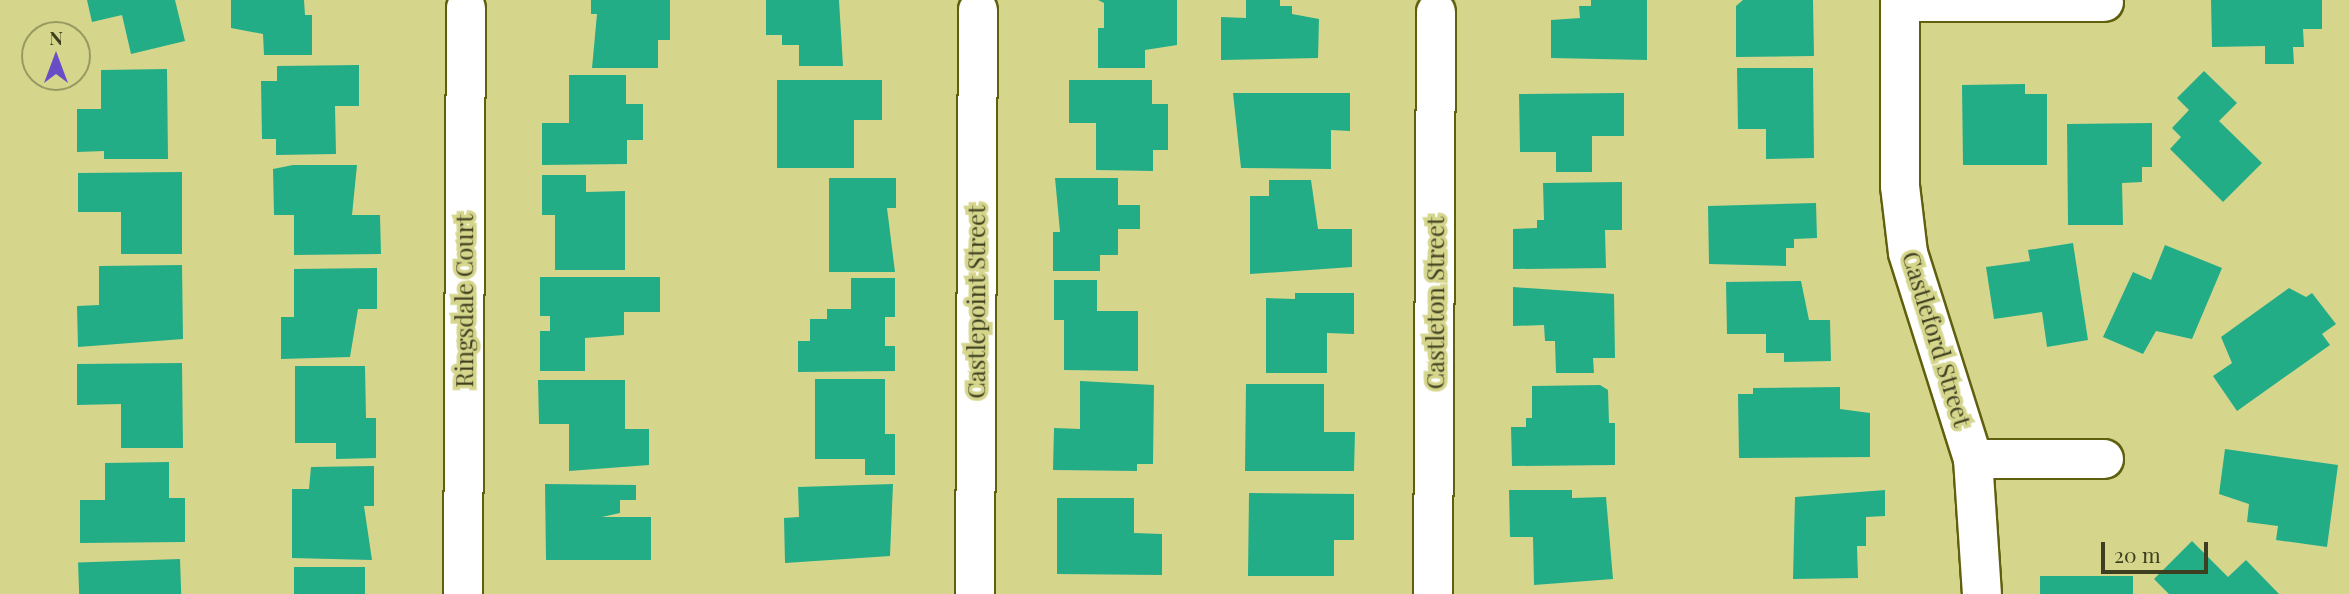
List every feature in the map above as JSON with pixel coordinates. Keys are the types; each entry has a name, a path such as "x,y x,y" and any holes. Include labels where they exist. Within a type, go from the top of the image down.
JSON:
{"street":[{"path":"1900,1 2104,2"},
{"name":"Castleford Street","path":"1900,1 1900,186 1908,253 1973,459 1982,594"},
{"name":"Ringsdale Court","path":"463,594 466,8"},
{"name":"Castlepoint Street","path":"975,594 978,10"},
{"name":"Castleton Street","path":"1433,594 1436,12"},
{"path":"1973,459 2104,459"}],"building":[{"path":"87,0 175,0 185,41 131,54 122,15 92,22"},
{"path":"231,0 304,0 305,15 312,15 312,55 264,55 263,34 231,28"},
{"path":"591,0 670,0 670,40 658,40 658,68 592,68 597,14 591,14"},
{"path":"766,0 839,0 843,66 799,66 799,45 782,45 782,35 766,35"},
{"path":"1098,0 1177,0 1177,45 1145,50 1145,68 1098,68 1098,28 1104,28 1104,3"},
{"path":"1246,0 1280,0 1280,6 1292,6 1292,14 1319,19 1318,58 1221,60 1221,17 1246,18"},
{"path":"1591,0 1647,0 1647,60 1551,58 1551,20 1580,18 1579,6 1591,6"},
{"path":"1743,0 1813,0 1814,56 1736,57 1736,6"},
{"path":"2211,0 2322,0 2322,29 2303,29 2304,47 2293,47 2294,64 2265,64 2265,46 2212,47"},
{"path":"359,65 359,106 335,106 336,154 276,155 276,139 262,139 261,81 277,81 277,66"},
{"path":"1737,68 1813,68 1814,158 1766,159 1766,129 1738,129"},
{"path":"167,69 168,159 104,159 104,151 77,152 77,109 101,109 101,70"},
{"path":"2204,71 2237,103 2219,121 2262,163 2223,202 2170,149 2181,137 2172,128 2189,110 2177,98"},
{"path":"569,75 626,75 626,104 643,104 643,140 627,140 627,164 542,165 542,123 569,123"},
{"path":"777,80 882,80 882,120 854,120 854,168 777,168"},
{"path":"1069,80 1152,80 1152,104 1168,104 1168,150 1153,150 1153,171 1096,170 1096,123 1069,123"},
{"path":"2025,84 2025,94 2047,94 2047,165 1963,165 1962,85"},
{"path":"1233,93 1350,93 1350,131 1331,130 1331,169 1241,168"},
{"path":"1624,93 1624,136 1592,136 1592,172 1556,172 1556,152 1520,152 1519,94"},
{"path":"2152,123 2152,167 2142,167 2142,182 2122,183 2123,225 2068,225 2067,124"},
{"path":"293,165 357,165 352,215 380,215 381,254 294,255 294,215 274,215 273,169"},
{"path":"182,172 182,254 121,254 121,212 78,212 78,173"},
{"path":"542,175 586,175 586,192 625,191 625,270 555,270 555,215 542,215"},
{"path":"829,178 896,178 896,208 887,208 895,272 829,272"},
{"path":"1055,178 1118,178 1118,205 1140,205 1140,229 1118,229 1118,255 1100,255 1100,271 1053,271 1053,232 1060,232"},
{"path":"1269,180 1311,180 1318,229 1352,229 1352,267 1250,274 1250,196 1269,196"},
{"path":"1622,182 1622,230 1605,230 1606,268 1513,269 1513,229 1537,228 1537,220 1544,220 1543,183"},
{"path":"1816,203 1817,238 1794,239 1794,248 1786,248 1786,266 1709,264 1708,206"},
{"path":"2073,243 2088,340 2047,347 2042,312 1994,319 1986,267 2030,261 2028,250"},
{"path":"2165,245 2222,268 2192,339 2156,331 2143,354 2103,337 2133,272 2151,280"},
{"path":"182,265 183,339 78,347 77,306 99,305 99,266"},
{"path":"377,268 377,309 358,309 350,357 281,359 281,317 294,317 294,269"},
{"path":"540,277 660,277 660,312 624,312 624,335 585,338 585,371 540,371 540,331 550,331 550,316 540,316"},
{"path":"851,278 895,278 895,317 885,317 885,346 895,346 895,371 798,372 798,341 810,341 810,319 827,319 827,309 851,309"},
{"path":"1054,280 1097,280 1097,311 1138,311 1138,371 1064,370 1064,320 1054,320"},
{"path":"1801,281 1809,320 1830,320 1831,361 1784,362 1784,353 1766,353 1766,334 1727,334 1726,282"},
{"path":"1513,287 1614,294 1615,358 1593,358 1594,373 1556,373 1555,341 1545,341 1544,325 1513,326"},
{"path":"2289,288 2306,297 2312,293 2336,324 2322,334 2330,345 2237,411 2213,376 2232,363 2221,337"},
{"path":"1295,293 1354,293 1354,334 1327,333 1327,373 1266,373 1266,298 1295,299"},
{"path":"182,363 183,448 121,448 121,404 77,405 77,364"},
{"path":"295,366 365,366 366,418 376,418 376,458 336,459 336,443 295,443"},
{"path":"815,379 885,379 885,434 895,434 895,475 865,475 865,459 815,459"},
{"path":"538,380 625,380 625,429 649,429 649,465 569,471 569,424 539,424"},
{"path":"1080,381 1154,385 1153,464 1137,464 1137,471 1053,470 1054,428 1080,429"},
{"path":"1246,384 1324,384 1324,432 1355,432 1354,471 1245,471"},
{"path":"1600,385 1608,390 1609,423 1615,423 1615,465 1512,466 1511,427 1526,427 1526,418 1532,418 1532,386"},
{"path":"1840,387 1840,409 1870,413 1870,457 1739,458 1738,394 1753,394 1753,388"},
{"path":"2225,449 2338,465 2327,547 2276,540 2278,526 2247,522 2249,504 2219,494"},
{"path":"169,462 169,498 185,498 185,542 80,543 80,500 105,500 105,463"},
{"path":"374,466 374,506 364,506 372,560 292,558 292,489 309,489 311,467"},
{"path":"545,484 636,485 636,500 620,500 620,513 602,517 651,517 651,560 546,560"},
{"path":"893,484 890,556 785,563 784,518 799,517 798,487"},
{"path":"1509,490 1572,490 1572,498 1606,497 1613,579 1534,585 1533,537 1510,537"},
{"path":"1885,490 1885,516 1866,517 1866,546 1857,546 1858,578 1793,579 1795,497"},
{"path":"1249,493 1354,494 1354,540 1334,540 1334,576 1248,576"},
{"path":"1057,498 1134,498 1134,533 1162,534 1162,575 1057,574"},
{"path":"2192,541 2228,577 2246,560 2279,594 2169,594 2154,579"},
{"path":"180,559 181,594 79,594 78,563"},
{"path":"294,567 365,567 365,594 294,594"},
{"path":"2040,576 2133,576 2133,594 2040,594"}]}
